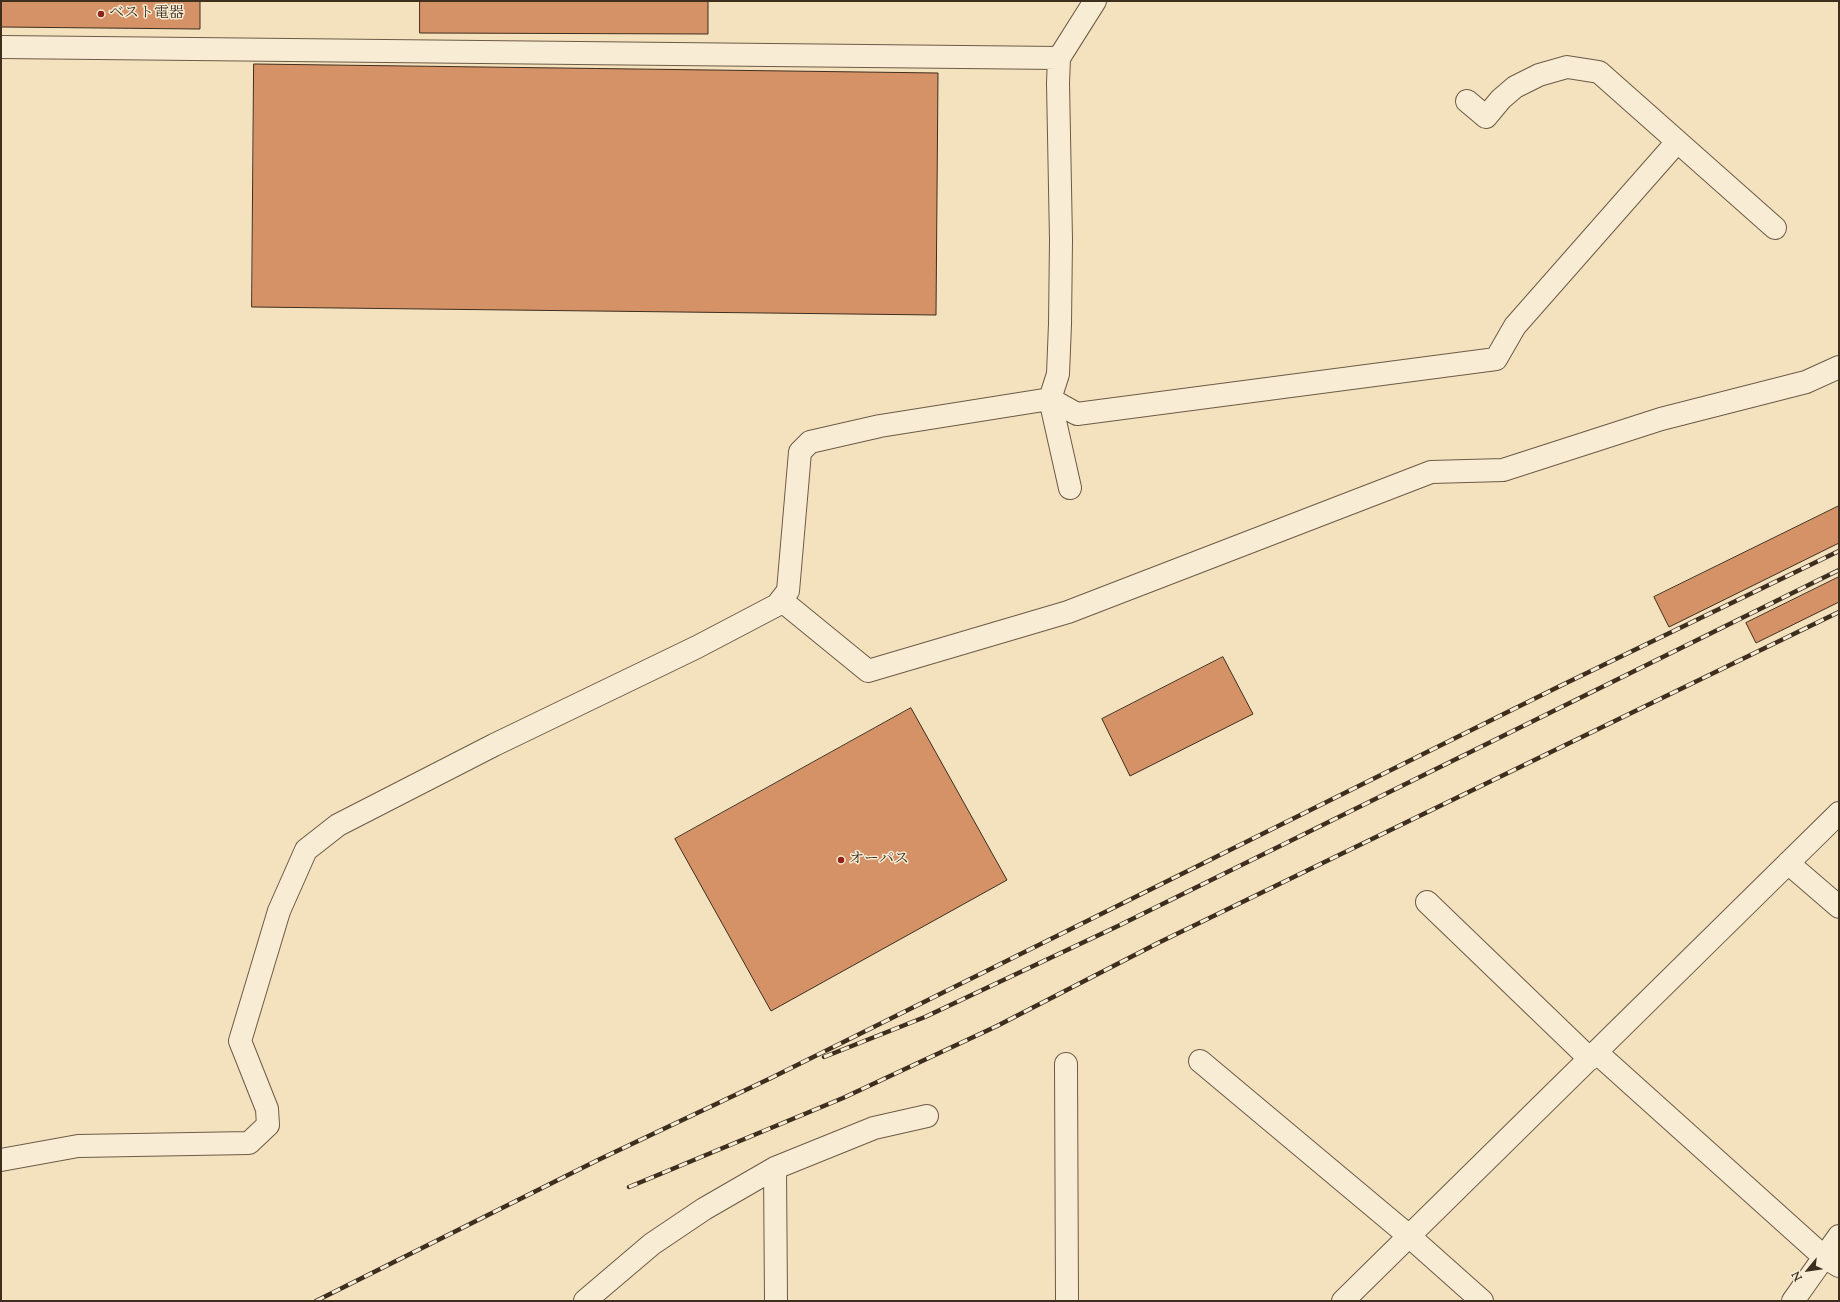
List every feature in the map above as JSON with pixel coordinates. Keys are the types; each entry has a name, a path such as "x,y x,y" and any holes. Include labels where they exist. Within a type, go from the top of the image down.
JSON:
{"street":[{"path":"1070,488 1050,399 1058,374 1060,324 1061,240 1058,83 1059,58 1095,1"},
{"path":"1,47 1059,58"},
{"path":"1467,101 1486,117 1501,99 1515,88 1539,75 1567,67 1599,72 1775,228"},
{"path":"1,1160 78,1146 249,1143 268,1125 267,1109 240,1040 280,911 306,850 338,825 494,745 697,647 777,605 788,591 800,452 810,442 880,426 1050,399 1077,414 1496,359 1515,326 1677,142"},
{"path":"781,600 868,671 1068,612 1431,472 1503,470 1661,418 1806,382 1839,367"},
{"path":"1343,1301 1839,813"},
{"path":"1788,863 1839,907"},
{"path":"1427,902 1593,1056 1832,1261"},
{"path":"1200,1061 1409,1236 1482,1301"},
{"path":"1066,1064 1067,1301"},
{"path":"585,1301 652,1244 704,1209 775,1168 874,1128 927,1116"},
{"path":"775,1168 776,1301"},
{"path":"1793,1301 1832,1261 1839,1236"}],"building":[{"name":"ベスト電器","path":"1,1 200,1 200,29 1,27"},
{"path":"420,1 708,1 708,34 420,33"},
{"path":"254,64 938,73 936,315 252,307"},
{"path":"1839,506 1839,543 1669,627 1654,597"},
{"path":"1839,577 1839,602 1756,643 1746,623"},
{"path":"1223,657 1253,714 1130,776 1102,719"},
{"name":"オーパス","path":"911,708 1007,880 771,1011 675,839"}],"railway":[{"path":"316,1301 598,1160 771,1078 1560,686 1839,551"},
{"path":"824,1057 925,1017 1118,926 1839,570"},
{"path":"629,1187 843,1098 997,1026 1158,943 1839,612"}],"place":[{"name":"ベスト電器","path":"101,14"},
{"name":"オーパス","path":"841,860"}]}
